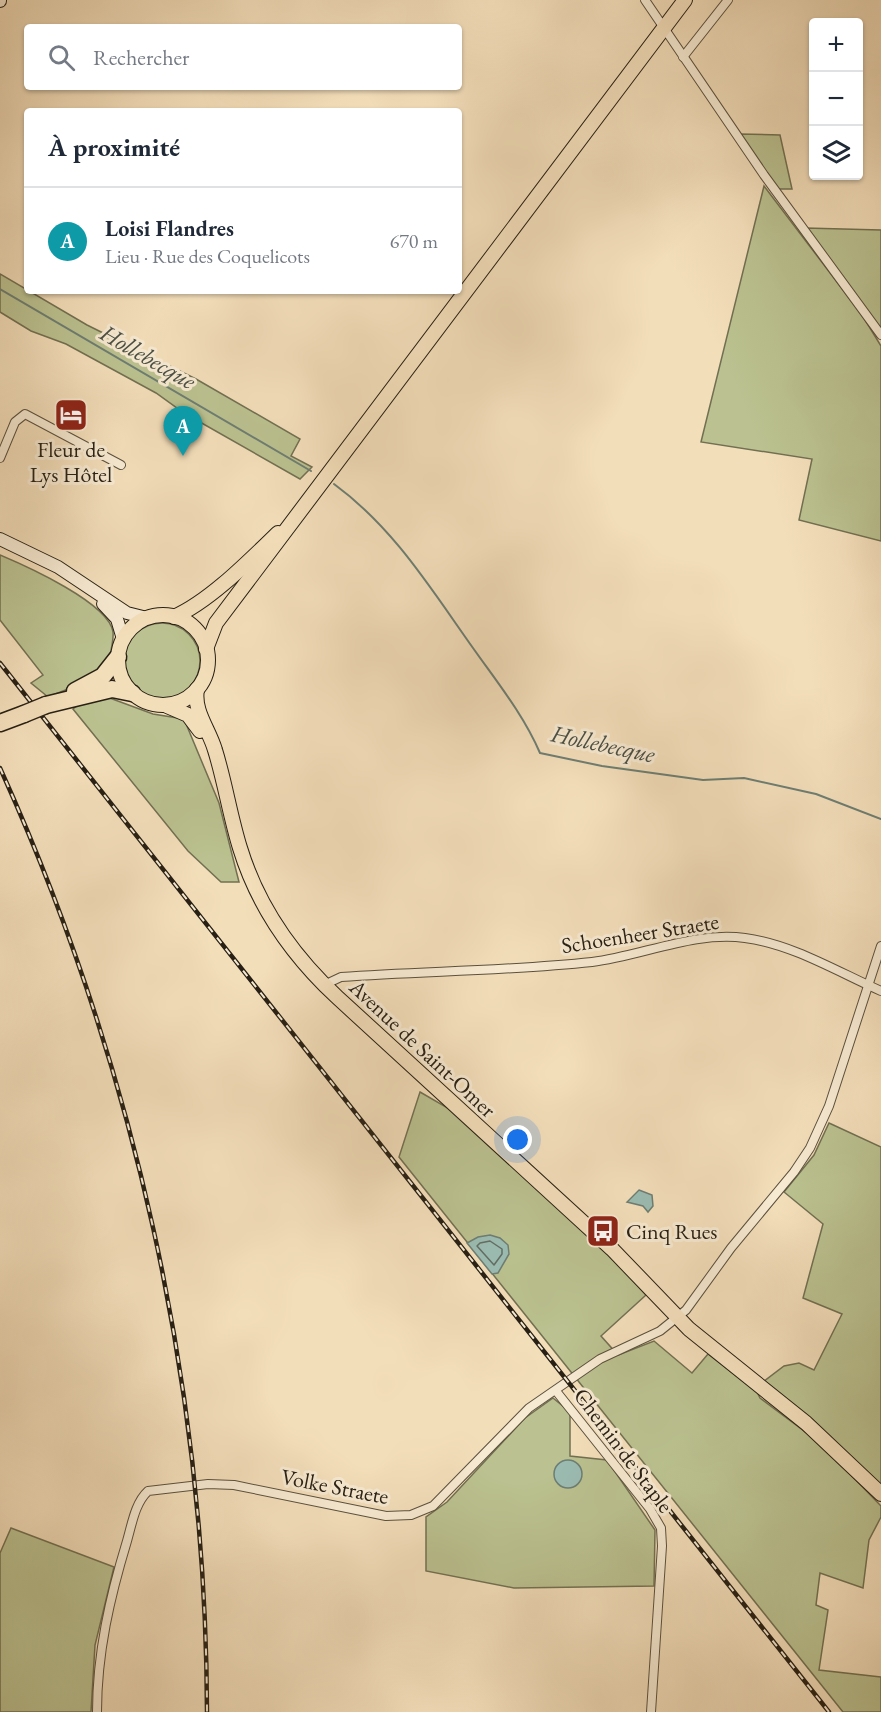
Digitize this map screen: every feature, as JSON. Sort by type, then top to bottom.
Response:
[{"type":"highway","points":[[0,723],[46,705],[103,676],[118,657]]},
{"type":"highway","points":[[46,705],[112,690],[132,693]]},
{"type":"main road","points":[[147,618],[133,627],[123,639],[118,657],[121,677],[132,693],[149,703],[165,705],[182,701],[197,689],[206,670],[206,649],[214,627],[686,0]]},
{"type":"main road","points":[[0,539],[58,567],[127,613],[147,618],[174,617],[194,605],[241,567],[310,499]]},
{"type":"main road","points":[[0,546],[52,571],[101,603],[117,619],[123,639]]},
{"type":"main road","points":[[174,617],[193,627],[206,649]]},
{"type":"main road","name":"Avenue de Saint-Omer","points":[[197,689],[197,704],[216,752],[240,849],[258,894],[286,941],[324,985],[605,1243],[678,1318],[719,1356],[806,1424],[881,1494]]},
{"type":"main road","name":"Avenue de Saint-Omer","points":[[165,705],[184,712],[194,721],[221,778]]},
{"type":"street","points":[[645,0],[764,175],[881,335]]},
{"type":"street","points":[[683,57],[728,0]]},
{"type":"street","points":[[0,458],[15,422],[25,414],[120,465]]},
{"type":"street","name":"Schoenheer Straete","points":[[324,985],[341,977],[591,962],[696,940],[732,937],[775,945],[881,991]]},
{"type":"street","name":"Volke Straete","points":[[97,1712],[98,1665],[109,1606],[137,1508],[148,1491],[163,1487],[220,1484],[380,1515],[411,1515],[438,1503],[521,1415],[600,1359],[649,1337],[678,1318],[810,1148],[826,1113],[881,946]]},
{"type":"street","name":"Chemin de Staple","points":[[556,1391],[637,1493],[661,1528],[662,1546],[651,1712]]},
{"type":"green space","points":[[740,134],[780,135],[792,189],[776,189]]},
{"type":"green space","points":[[764,186],[862,315],[881,346],[881,541],[799,520],[812,459],[701,442]]},
{"type":"green space","points":[[805,228],[881,230],[881,330]]},
{"type":"green space","points":[[0,274],[24,288],[24,294],[34,294],[87,325],[196,379],[300,439],[291,456],[312,467],[300,479],[184,413],[156,393],[66,344],[31,331],[0,312]]},
{"type":"green space","points":[[0,555],[65,587],[97,609],[108,621],[113,632],[108,664],[73,687],[48,697],[31,683],[43,675],[0,620]]},
{"type":"green space","points":[[155,623],[169,623],[183,629],[194,640],[200,654],[197,676],[189,688],[169,699],[155,699],[141,693],[130,682],[124,668],[124,654],[130,640],[141,629]]},
{"type":"green space","points":[[107,697],[153,714],[184,719],[219,803],[239,882],[221,882],[188,851],[73,709],[82,702]]},
{"type":"green space","points":[[420,1092],[453,1111],[615,1260],[646,1295],[601,1336],[618,1355],[654,1341],[692,1373],[708,1354],[757,1392],[760,1398],[820,1443],[881,1506],[881,1517],[869,1540],[863,1588],[820,1573],[816,1605],[828,1610],[819,1670],[881,1677],[881,1712],[843,1712],[399,1157]]},
{"type":"green space","points":[[829,1123],[881,1147],[881,1485],[808,1418],[763,1382],[784,1366],[799,1363],[814,1370],[842,1314],[803,1298],[823,1224],[784,1192],[814,1155]]},
{"type":"green space","points":[[553,1398],[570,1412],[570,1456],[607,1460],[655,1530],[654,1586],[514,1588],[426,1571],[426,1517],[447,1502],[525,1418]]},
{"type":"green space","points":[[11,1528],[114,1567],[95,1645],[91,1712],[0,1712],[0,1553]]},
{"type":"water","points":[[639,1190],[652,1195],[653,1206],[648,1212],[643,1206],[627,1202]]},
{"type":"water","points":[[490,1235],[500,1238],[508,1245],[509,1254],[498,1273],[492,1274],[467,1243],[478,1237]]},
{"type":"water","points":[[568,1460],[578,1464],[582,1474],[578,1484],[568,1488],[558,1484],[554,1474],[558,1464]]},
{"type":"waterway","name":"Hollebecque","points":[[0,289],[311,471]]},
{"type":"waterway","name":"Hollebecque","points":[[334,484],[375,520],[410,560],[509,699],[540,753],[602,766],[703,780],[744,778],[816,794],[881,819]]},
{"type":"railway","points":[[0,663],[829,1712]]},
{"type":"railway","points":[[0,768],[47,880],[89,995],[124,1111],[153,1229],[176,1349],[193,1469],[203,1590],[207,1712]]},
{"type":"place","name":"Fleur de Lys Hôtel","points":[[71,415]]},
{"type":"place","name":"Loisi Flandres","points":[[183,456]]},
{"type":"place","name":"Cinq Rues","points":[[603,1231]]}]
